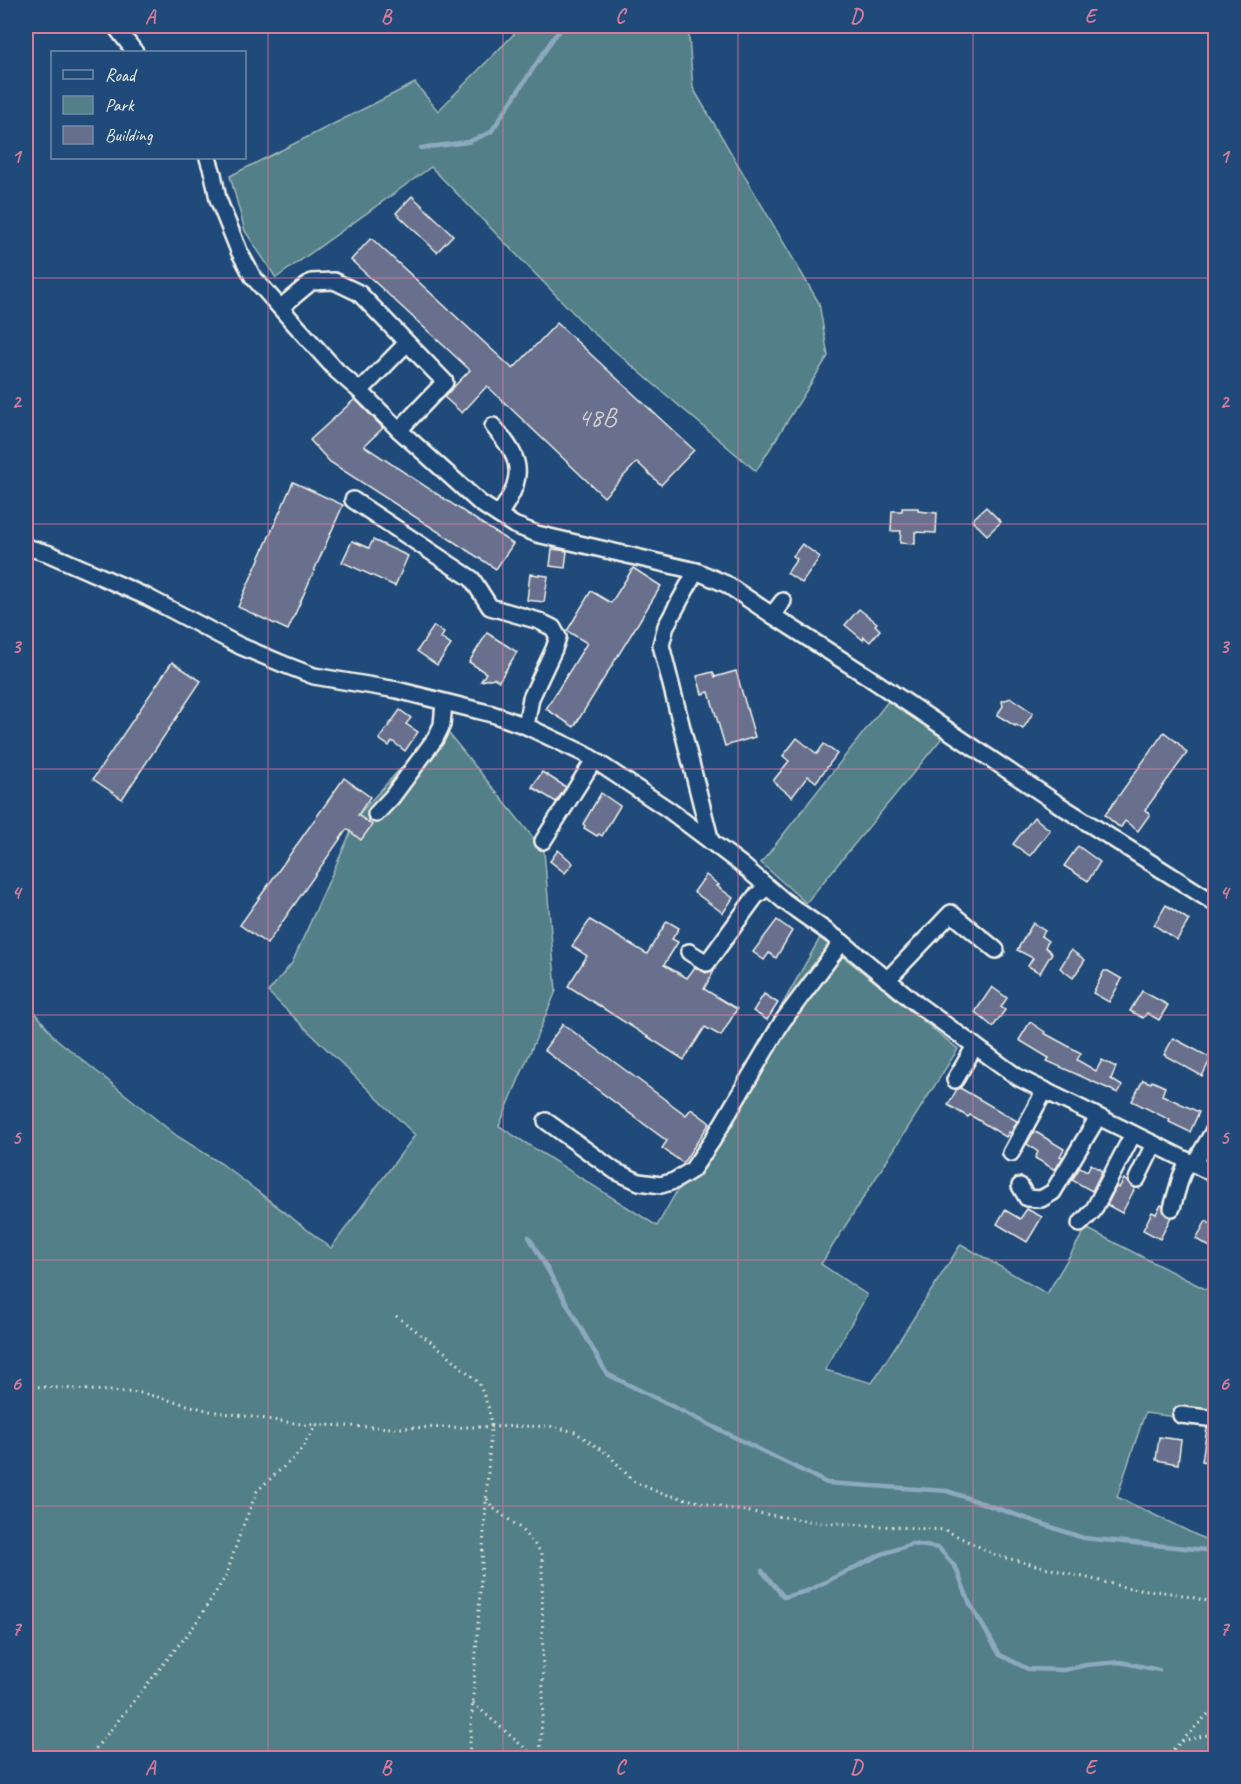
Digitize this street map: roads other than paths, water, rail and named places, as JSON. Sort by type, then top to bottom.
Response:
[{"type":"street","points":[[115,26],[134,51]]},
{"type":"street","points":[[208,159],[218,199],[239,251],[253,277],[337,371],[480,503],[514,525],[537,534],[696,571],[726,584],[1085,822],[1215,904]]},
{"type":"street","points":[[281,308],[311,282],[334,281],[359,293],[445,382],[399,430]]},
{"type":"street","points":[[360,390],[407,343]]},
{"type":"street","points":[[493,426],[510,446],[517,465],[516,481],[499,515]]},
{"type":"street","points":[[353,500],[472,579],[490,607],[539,621],[553,628],[558,637],[531,698],[526,726]]},
{"type":"street","points":[[26,547],[47,553],[147,597],[240,646],[314,676],[397,690],[492,714],[526,726],[585,754],[669,810],[842,942],[887,980],[1019,1078],[1215,1175]]},
{"type":"street","points":[[696,571],[666,626],[661,645],[711,842]]},
{"type":"street","points":[[772,615],[783,601]]},
{"type":"street","points":[[376,814],[435,739],[442,725],[444,703]]},
{"type":"street","points":[[543,841],[594,760]]},
{"type":"street","points":[[689,952],[707,963],[755,897],[767,887]]},
{"type":"street","points":[[887,980],[951,914],[996,950]]},
{"type":"street","points":[[546,1121],[615,1171],[639,1182],[661,1185],[683,1176],[692,1170],[712,1141],[782,1022],[842,942]]},
{"type":"street","points":[[955,1080],[975,1046]]},
{"type":"street","points":[[1011,1153],[1045,1090]]},
{"type":"street","points":[[1020,1186],[1027,1198],[1041,1199],[1053,1192],[1098,1117]]},
{"type":"street","points":[[1172,1208],[1181,1177],[1215,1127]]},
{"type":"street","points":[[1080,1224],[1093,1211],[1133,1134]]},
{"type":"street","points":[[1137,1179],[1155,1144]]},
{"type":"street","points":[[1181,1415],[1215,1419]]},
{"type":"waterway","points":[[421,148],[468,142],[491,132],[554,37],[564,26]]},
{"type":"waterway","points":[[529,1237],[607,1374],[827,1483],[947,1491],[1083,1538],[1216,1551]]},
{"type":"waterway","points":[[762,1571],[784,1597],[807,1591],[882,1554],[912,1544],[939,1548],[956,1568],[970,1604],[1000,1655],[1028,1669],[1064,1670],[1086,1665],[1120,1662],[1159,1670]]}]
